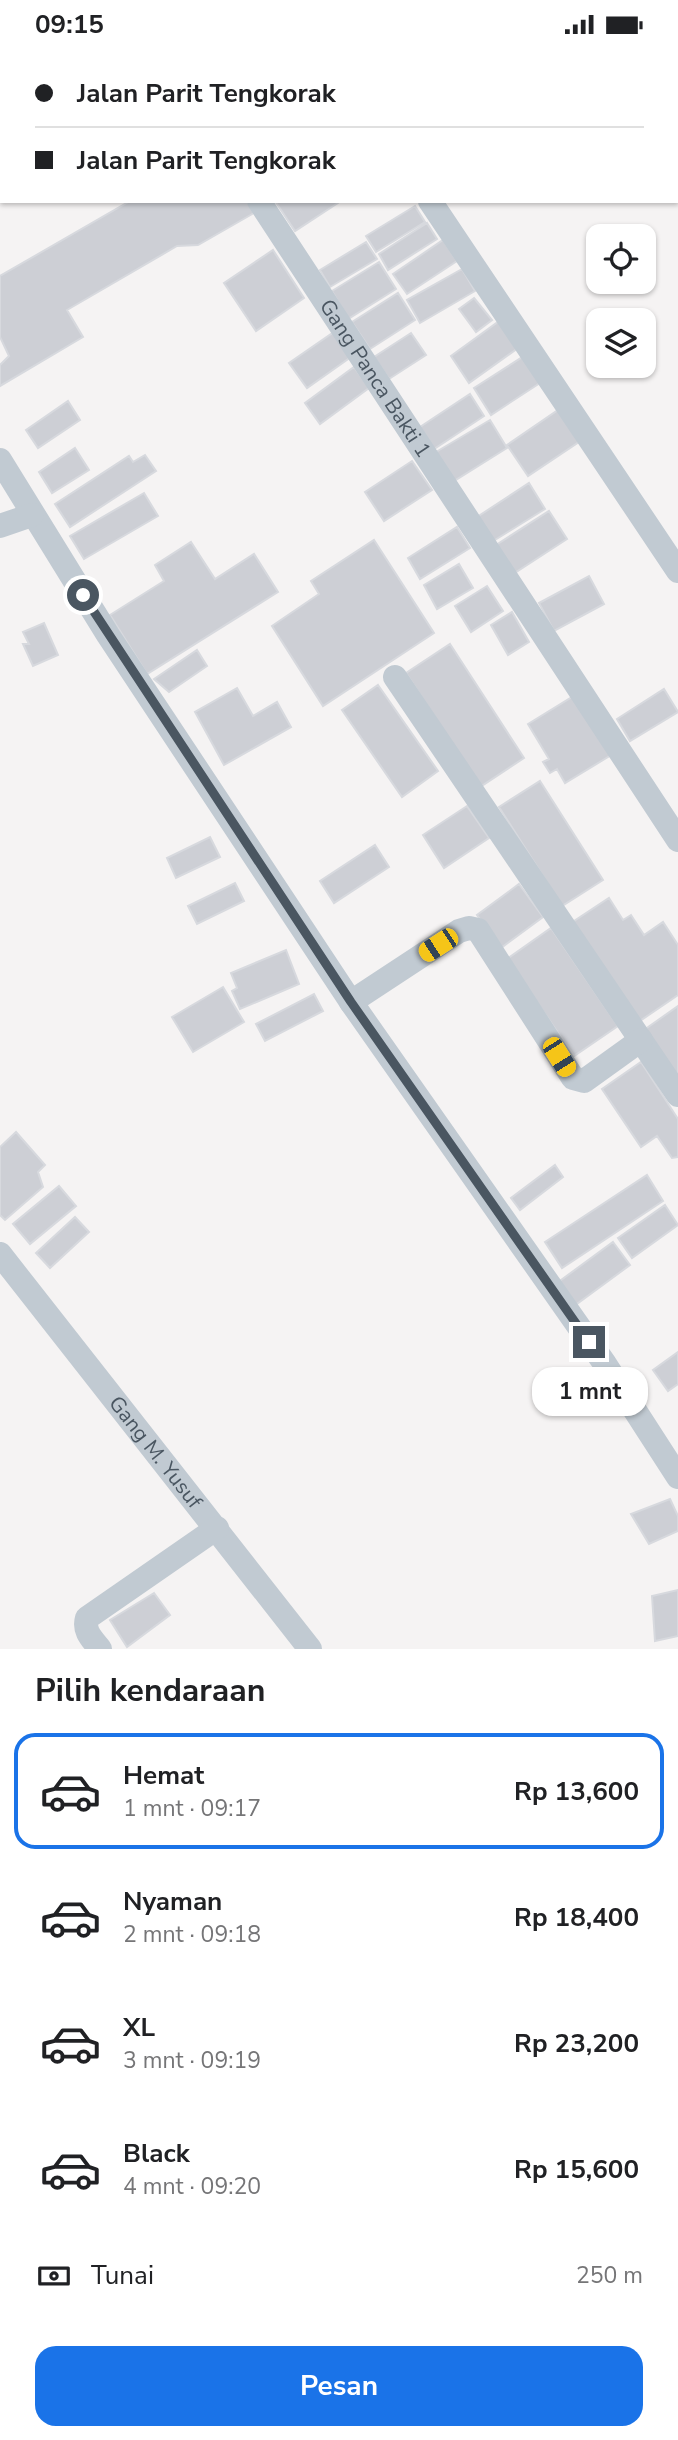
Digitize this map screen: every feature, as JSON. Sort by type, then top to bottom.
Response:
[{"type":"street","name":"Gang Panca Bakti 1","points":[[260,203],[678,841]]},
{"type":"street","points":[[431,203],[678,572]]},
{"type":"street","points":[[0,460],[32,515],[169,729],[351,1002],[605,1364],[678,1477]]},
{"type":"street","points":[[0,526],[32,515]]},
{"type":"street","points":[[395,677],[678,1095]]},
{"type":"street","points":[[351,1002],[459,931],[469,928],[478,930],[573,1078],[584,1081],[641,1040]]},
{"type":"street","name":"Gang M. Yusuf","points":[[0,1254],[310,1649]]},
{"type":"street","points":[[100,1649],[87,1632],[87,1618],[216,1528]]},
{"type":"building","points":[[127,203],[248,203],[254,213],[198,245],[177,246],[67,310],[83,337],[0,386],[0,365],[9,356],[0,337],[0,276]]},
{"type":"building","points":[[276,203],[338,203],[295,231]]},
{"type":"building","points":[[415,206],[425,222],[376,252],[366,236]]},
{"type":"building","points":[[427,223],[437,239],[388,270],[379,254]]},
{"type":"building","points":[[443,240],[457,261],[407,294],[393,274]]},
{"type":"building","points":[[366,242],[377,259],[330,287],[320,270]]},
{"type":"building","points":[[273,250],[304,298],[256,331],[224,283]]},
{"type":"building","points":[[379,262],[396,289],[348,319],[332,291]]},
{"type":"building","points":[[462,269],[475,291],[420,323],[407,300]]},
{"type":"building","points":[[398,293],[415,320],[370,349],[352,322]]},
{"type":"building","points":[[474,298],[492,320],[476,332],[459,309]]},
{"type":"building","points":[[502,319],[521,346],[469,383],[451,356]]},
{"type":"building","points":[[334,332],[351,357],[307,388],[289,363]]},
{"type":"building","points":[[411,333],[426,355],[389,379],[374,357]]},
{"type":"building","points":[[524,356],[540,383],[491,415],[474,388]]},
{"type":"building","points":[[354,367],[369,388],[320,424],[305,403]]},
{"type":"building","points":[[470,394],[484,416],[434,449],[420,427]]},
{"type":"building","points":[[68,401],[80,420],[38,448],[26,430]]},
{"type":"building","points":[[561,408],[582,440],[528,476],[507,445]]},
{"type":"building","points":[[490,420],[507,448],[454,481],[436,452]]},
{"type":"building","points":[[75,448],[89,470],[52,493],[39,472]]},
{"type":"building","points":[[145,455],[156,471],[70,527],[55,504],[129,456],[133,462]]},
{"type":"building","points":[[412,461],[432,490],[384,521],[365,492]]},
{"type":"building","points":[[529,483],[545,509],[490,543],[474,519]]},
{"type":"building","points":[[144,493],[158,516],[84,559],[70,536]]},
{"type":"building","points":[[549,511],[567,539],[513,574],[496,545]]},
{"type":"building","points":[[457,527],[470,548],[420,579],[408,558]]},
{"type":"building","points":[[374,540],[434,633],[323,706],[272,626],[319,594],[311,581]]},
{"type":"building","points":[[191,542],[215,579],[254,554],[278,592],[147,674],[110,615],[164,581],[155,565]]},
{"type":"building","points":[[459,564],[473,588],[437,609],[424,585]]},
{"type":"building","points":[[589,576],[604,604],[554,631],[539,603]]},
{"type":"building","points":[[487,586],[503,611],[471,632],[455,606]]},
{"type":"building","points":[[512,612],[529,642],[508,655],[491,625]]},
{"type":"building","points":[[44,623],[58,655],[33,666],[23,644],[29,644],[23,632]]},
{"type":"building","points":[[450,644],[524,758],[480,787],[406,673]]},
{"type":"building","points":[[197,650],[207,666],[169,692],[154,679]]},
{"type":"building","points":[[378,685],[438,771],[402,797],[342,710]]},
{"type":"building","points":[[237,688],[253,716],[277,702],[291,727],[224,765],[195,712]]},
{"type":"building","points":[[664,689],[678,712],[630,741],[617,719]]},
{"type":"building","points":[[577,694],[613,754],[565,783],[557,769],[550,773],[543,762],[549,759],[528,724]]},
{"type":"building","points":[[540,781],[603,880],[562,906],[499,807]]},
{"type":"building","points":[[467,806],[489,838],[444,868],[423,835]]},
{"type":"building","points":[[210,837],[220,857],[176,878],[167,858]]},
{"type":"building","points":[[375,845],[389,867],[334,903],[320,881]]},
{"type":"building","points":[[235,883],[244,901],[197,924],[188,906]]},
{"type":"building","points":[[519,884],[543,917],[501,948],[477,915]]},
{"type":"building","points":[[609,898],[623,920],[631,915],[644,935],[663,922],[678,945],[678,995],[634,1025],[568,925]]},
{"type":"building","points":[[551,928],[618,1026],[574,1056],[507,959]]},
{"type":"building","points":[[286,950],[299,984],[240,1009],[232,991],[237,988],[231,973]]},
{"type":"building","points":[[223,987],[244,1022],[193,1052],[172,1017]]},
{"type":"building","points":[[314,994],[323,1011],[265,1041],[256,1024]]},
{"type":"building","points":[[678,1006],[678,1078],[644,1030]]},
{"type":"building","points":[[641,1062],[678,1119],[678,1157],[672,1158],[657,1136],[641,1147],[602,1089]]},
{"type":"building","points":[[16,1132],[45,1165],[38,1172],[43,1187],[5,1220],[0,1215],[0,1147]]},
{"type":"building","points":[[555,1165],[563,1177],[520,1210],[511,1198]]},
{"type":"building","points":[[647,1175],[663,1201],[562,1268],[545,1242]]},
{"type":"building","points":[[59,1186],[76,1206],[30,1244],[13,1224]]},
{"type":"building","points":[[665,1205],[678,1225],[632,1258],[618,1238]]},
{"type":"building","points":[[75,1217],[89,1232],[50,1268],[36,1253]]},
{"type":"building","points":[[613,1242],[630,1265],[574,1306],[557,1283]]},
{"type":"building","points":[[678,1352],[678,1384],[668,1391],[653,1370]]},
{"type":"building","points":[[670,1499],[678,1516],[678,1531],[649,1544],[631,1514]]},
{"type":"building","points":[[678,1590],[678,1636],[655,1641],[652,1596]]},
{"type":"building","points":[[154,1593],[170,1615],[127,1647],[110,1620]]},
{"type":"route","points":[[83,595],[351,1002],[589,1342]]}]
